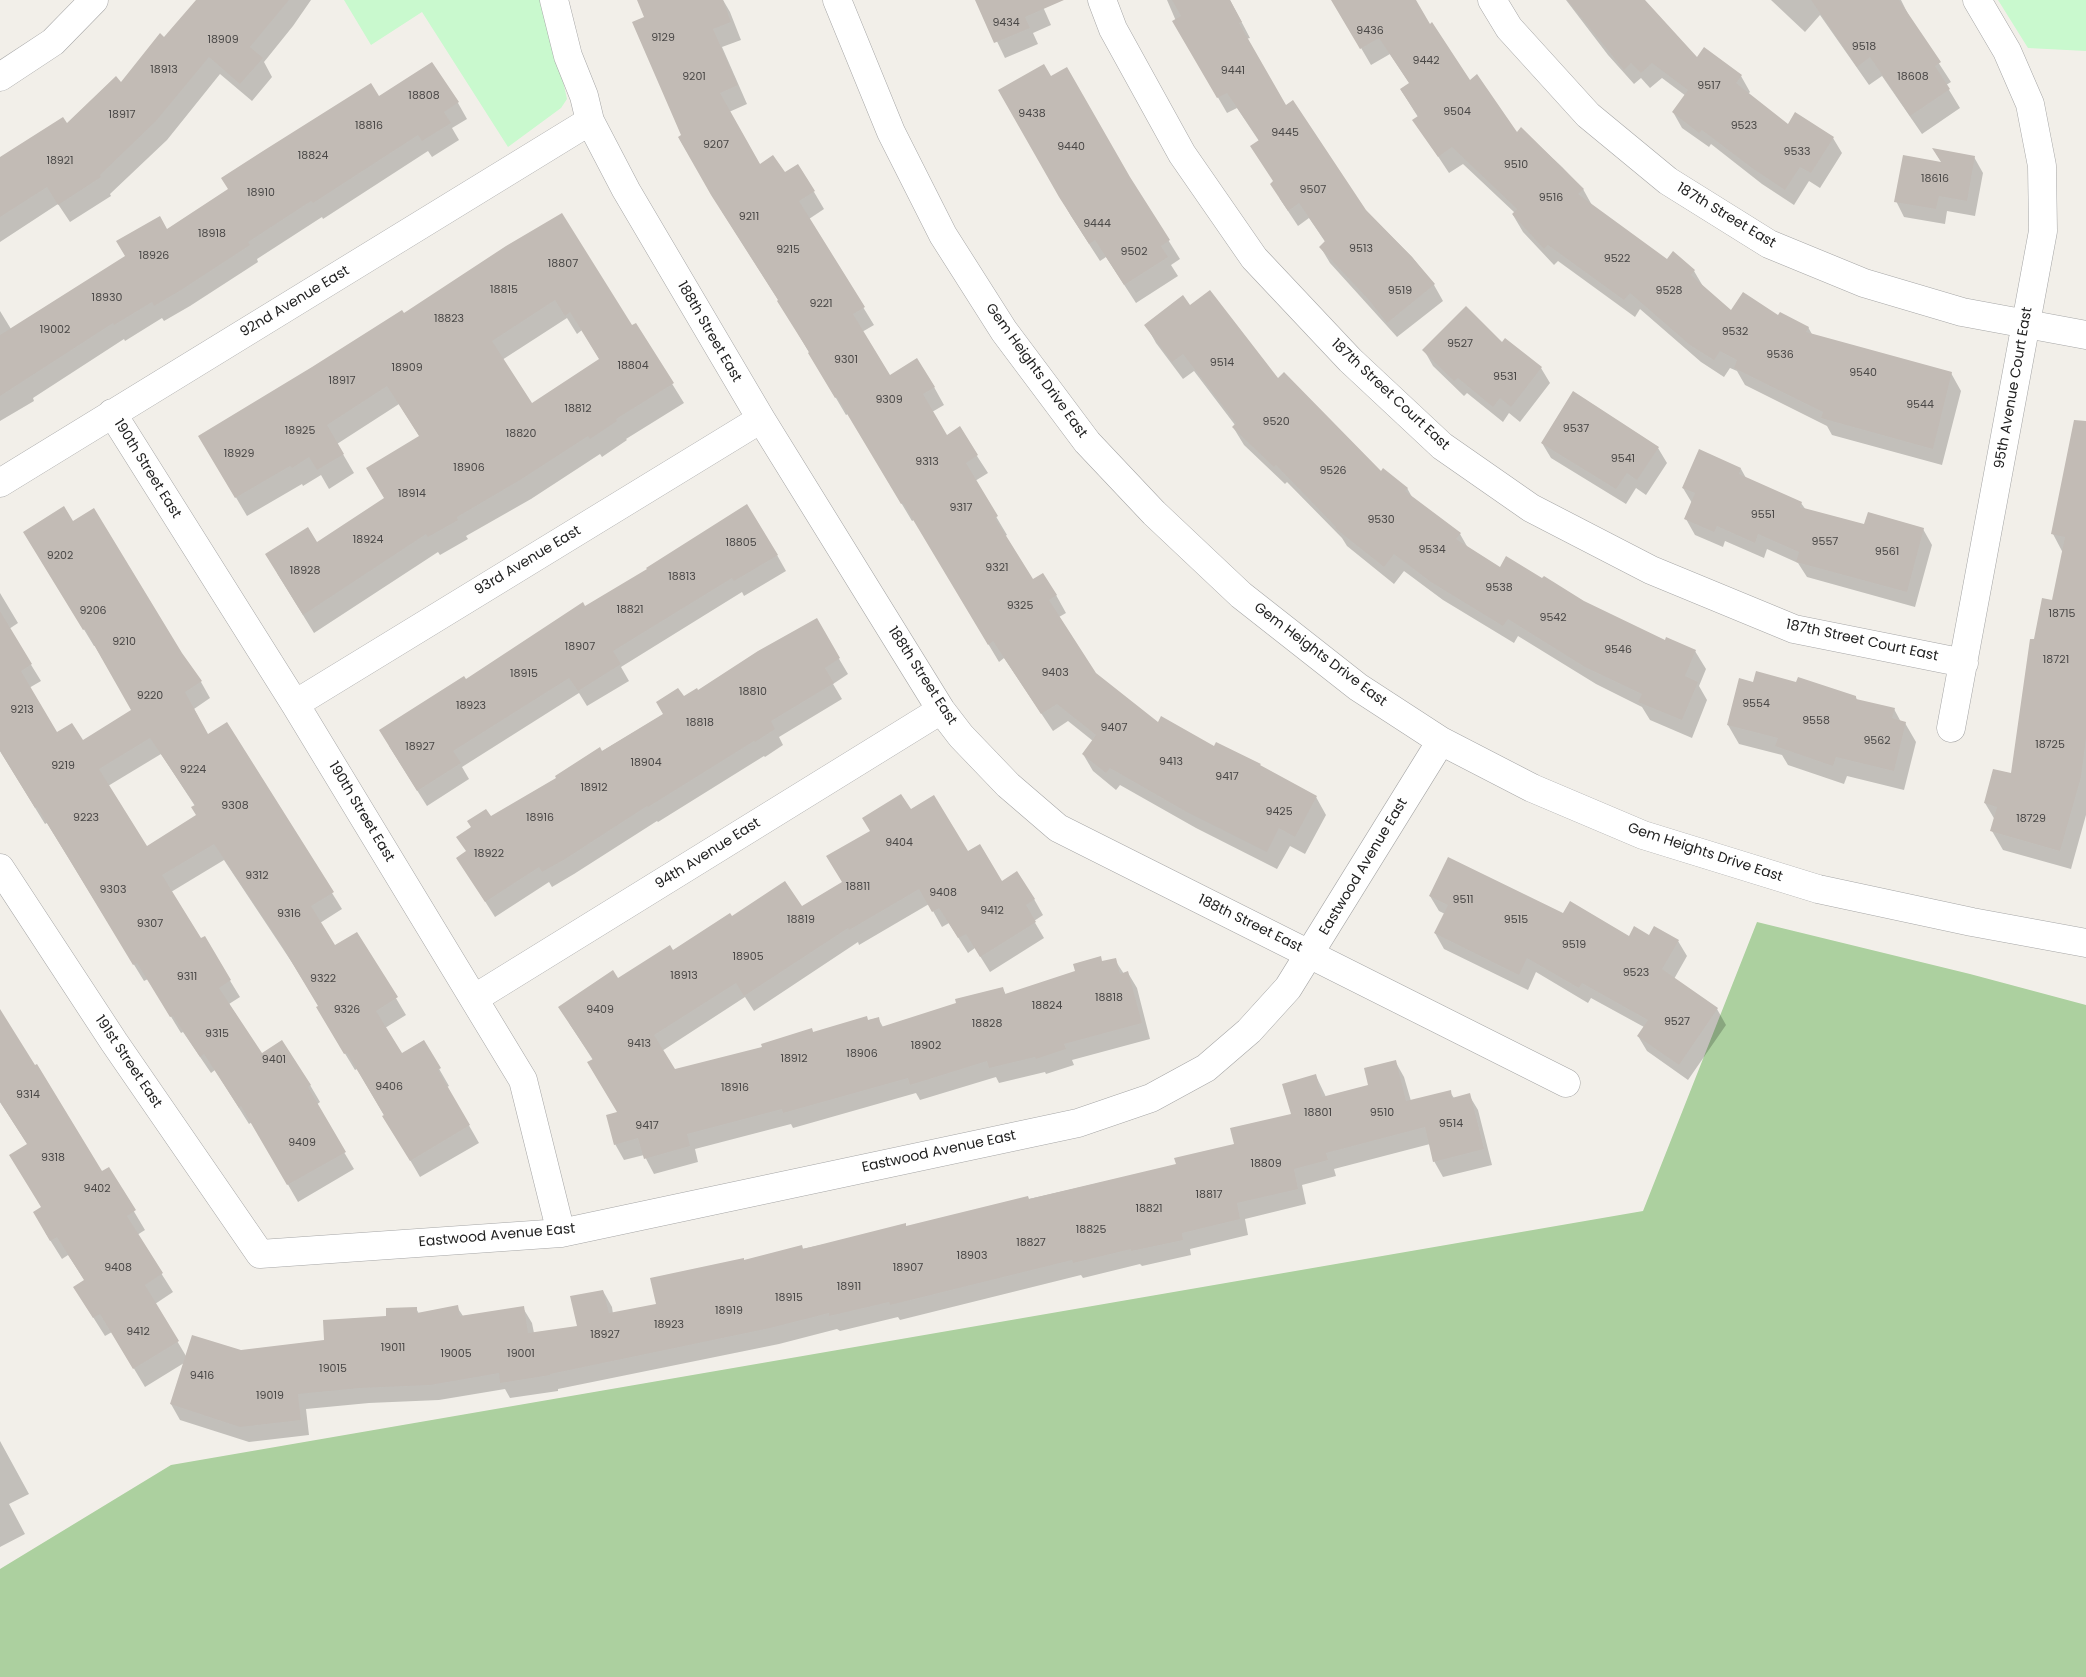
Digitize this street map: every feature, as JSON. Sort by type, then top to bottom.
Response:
[{"type":"street","points":[[0,77],[52,42],[94,0]]},
{"type":"street","name":"188th Street East","points":[[554,0],[568,56],[584,96],[590,121],[626,190],[761,419],[941,710],[961,736],[1008,785],[1058,828],[1566,1083]]},
{"type":"street","name":"Gem Heights Drive East","points":[[837,0],[891,132],[943,235],[1004,330],[1087,442],[1154,513],[1241,595],[1358,687],[1441,741],[1532,788],[1652,838],[1818,889],[1972,922],[2086,942]]},
{"type":"street","name":"187th Street Court East","points":[[1102,0],[1113,29],[1182,154],[1254,258],[1350,360],[1442,446],[1531,508],[1660,573],[1794,629],[1964,663]]},
{"type":"street","name":"187th Street East","points":[[1492,0],[1509,28],[1588,115],[1668,180],[1769,244],[1864,283],[1962,312],[2086,335]]},
{"type":"street","name":"95th Avenue Court East","points":[[1951,728],[2043,231],[2042,166],[2030,104],[2007,51],[1977,0]]},
{"type":"street","name":"92nd Avenue East","points":[[0,483],[590,121]]},
{"type":"street","name":"190th Street East","points":[[112,413],[295,704],[522,1080],[562,1233]]},
{"type":"street","name":"93rd Avenue East","points":[[295,704],[761,419]]},
{"type":"street","name":"94th Avenue East","points":[[474,998],[941,710]]},
{"type":"street","name":"Eastwood Avenue East","points":[[260,1254],[562,1233],[1078,1122],[1151,1098],[1206,1068],[1249,1032],[1288,988],[1441,741]]},
{"type":"street","name":"191st Street East","points":[[0,868],[114,1042],[260,1254]]},
{"type":"green space","points":[[344,0],[545,0],[567,99],[561,108],[508,147],[422,12],[371,45]]},
{"type":"green space","points":[[1998,0],[2086,0],[2086,51],[2028,48]]},
{"type":"green space","points":[[1757,922],[1970,974],[2086,1005],[2086,1677],[0,1677],[0,1569],[171,1465],[1643,1211]]},
{"type":"building","points":[[196,0],[289,0],[250,47],[263,58],[240,84],[209,57],[156,121],[100,175],[101,177],[58,205],[47,187],[0,217],[0,157],[63,117],[67,123],[116,76],[121,82],[160,33],[164,37]]},
{"type":"building","points":[[637,0],[723,0],[731,22],[713,29],[738,85],[720,93],[760,164],[773,155],[785,172],[798,164],[815,191],[799,201],[865,307],[853,314],[890,375],[917,358],[935,387],[923,394],[947,435],[960,426],[978,455],[966,463],[998,516],[995,518],[1033,579],[1043,573],[1057,595],[1049,600],[1096,673],[1158,722],[1161,716],[1214,746],[1216,742],[1261,764],[1317,796],[1295,837],[1279,828],[1267,852],[1185,811],[1110,768],[1106,773],[1082,754],[1096,735],[1057,704],[1041,714],[993,641],[988,645],[903,503],[901,504],[837,397],[835,398],[778,300],[711,195],[678,137],[681,135],[632,22],[644,17]]},
{"type":"building","points":[[975,0],[1064,0],[1025,17],[1030,28],[994,43]]},
{"type":"building","points":[[1172,0],[1230,0],[1242,22],[1239,23],[1286,105],[1293,100],[1366,210],[1412,257],[1435,284],[1387,323],[1369,300],[1319,247],[1325,241],[1299,203],[1288,211],[1270,184],[1273,181],[1250,146],[1259,140],[1227,93],[1217,98],[1172,21],[1181,16]]},
{"type":"building","points":[[1331,0],[1416,0],[1430,24],[1432,22],[1470,80],[1477,74],[1517,132],[1521,127],[1584,189],[1578,194],[1667,259],[1673,251],[1695,270],[1691,275],[1731,310],[1743,292],[1778,315],[1780,312],[1809,327],[1806,332],[1952,372],[1933,449],[1821,418],[1823,412],[1734,368],[1737,360],[1720,351],[1714,360],[1690,345],[1630,293],[1624,300],[1548,245],[1544,249],[1512,214],[1517,209],[1452,147],[1438,157],[1412,120],[1418,116],[1400,89],[1409,83],[1379,38],[1360,49]]},
{"type":"building","points":[[1567,0],[1645,0],[1697,57],[1704,47],[1742,75],[1736,83],[1788,124],[1795,112],[1834,137],[1811,173],[1800,167],[1785,190],[1752,168],[1702,130],[1699,133],[1672,112],[1688,90],[1652,63],[1641,73],[1631,63],[1624,70]]},
{"type":"building","points":[[1811,0],[1899,0],[1941,62],[1935,66],[1950,89],[1910,116],[1870,57],[1857,67]]},
{"type":"building","points":[[432,62],[459,102],[444,112],[451,123],[422,141],[418,135],[313,203],[311,201],[248,242],[250,245],[181,290],[154,306],[152,302],[114,325],[113,323],[0,396],[0,335],[125,256],[116,241],[160,216],[167,229],[228,189],[221,178],[263,151],[371,83],[379,96]]},
{"type":"building","points":[[1044,64],[1051,76],[1067,67],[1130,177],[1170,240],[1161,246],[1168,257],[1124,285],[1095,240],[1089,244],[1059,197],[998,90]]},
{"type":"building","points":[[1932,148],[1975,156],[1967,201],[1939,196],[1936,209],[1894,202],[1903,155],[1941,162]]},
{"type":"building","points":[[562,213],[632,325],[636,323],[674,383],[616,419],[617,421],[590,439],[588,436],[520,480],[457,517],[458,520],[428,537],[426,534],[303,615],[265,554],[308,527],[317,542],[384,498],[366,468],[419,436],[387,386],[327,425],[344,454],[317,470],[309,457],[235,498],[198,436],[402,310],[404,313],[506,246]],"holes":[[[555,300],[565,316],[570,312],[599,359],[532,403],[492,341]]]},
{"type":"building","points":[[1210,290],[1278,378],[1284,372],[1381,471],[1383,468],[1408,488],[1405,491],[1461,533],[1456,539],[1500,567],[1506,556],[1542,578],[1544,576],[1584,601],[1665,640],[1666,637],[1696,650],[1685,676],[1698,682],[1682,720],[1638,702],[1642,694],[1585,667],[1508,619],[1503,626],[1431,582],[1394,554],[1384,567],[1335,528],[1276,465],[1274,467],[1232,427],[1236,423],[1183,354],[1172,362],[1144,325],[1183,295],[1190,305]]},
{"type":"building","points":[[1466,306],[1502,342],[1505,338],[1542,367],[1511,407],[1500,398],[1493,407],[1458,378],[1454,381],[1422,350]]},
{"type":"building","points":[[1573,391],[1659,447],[1637,480],[1627,473],[1616,489],[1541,443]]},
{"type":"building","points":[[2074,420],[2086,421],[2086,738],[2081,777],[2060,851],[1990,831],[1997,807],[1984,803],[1993,769],[2011,773],[2030,639],[2034,639],[2042,598],[2052,600],[2065,537],[2051,534]]},
{"type":"building","points":[[1699,449],[1741,468],[1739,474],[1802,502],[1800,507],[1864,524],[1868,512],[1924,528],[1907,592],[1796,562],[1799,552],[1758,534],[1755,543],[1717,526],[1714,532],[1684,519],[1695,493],[1682,488]]},
{"type":"building","points":[[747,504],[778,555],[734,581],[732,578],[613,651],[621,664],[578,691],[569,678],[453,751],[461,763],[417,791],[379,730],[464,676],[466,679],[583,602],[585,606],[647,569]]},
{"type":"building","points":[[64,506],[73,521],[94,508],[182,653],[202,681],[185,692],[208,734],[227,722],[334,892],[311,906],[335,945],[357,932],[398,997],[376,1011],[402,1053],[424,1040],[441,1068],[438,1070],[470,1125],[410,1161],[382,1116],[384,1115],[347,1053],[344,1054],[316,1007],[318,1006],[282,946],[214,844],[162,875],[201,938],[205,936],[231,980],[219,988],[262,1053],[282,1040],[311,1085],[308,1087],[346,1152],[287,1185],[241,1106],[239,1108],[204,1054],[200,1057],[173,1016],[170,1017],[137,963],[133,965],[37,807],[35,808],[0,751],[0,611],[32,664],[21,671],[57,732],[72,723],[83,740],[131,710],[85,629],[83,630],[23,532]],"holes":[[[150,738],[195,805],[191,807],[196,815],[147,846],[99,769]]]},
{"type":"building","points":[[817,618],[840,658],[825,668],[834,683],[771,721],[775,729],[755,742],[647,806],[565,859],[542,872],[539,867],[485,902],[456,858],[466,851],[456,837],[471,827],[467,821],[486,809],[491,816],[556,778],[555,776],[600,747],[602,751],[663,714],[656,702],[678,688],[684,696],[697,688],[698,690],[758,651]]},
{"type":"building","points":[[1756,671],[1796,682],[1798,677],[1856,696],[1856,699],[1895,708],[1892,718],[1906,722],[1894,771],[1836,757],[1833,766],[1775,746],[1778,738],[1727,725],[1739,678],[1753,682]]},
{"type":"building","points":[[901,794],[911,809],[934,795],[968,851],[980,844],[1002,881],[1017,871],[1035,899],[1026,905],[1036,922],[980,957],[966,934],[958,938],[939,908],[932,912],[919,889],[849,930],[848,928],[744,996],[736,983],[654,1035],[675,1069],[762,1047],[761,1044],[812,1028],[813,1032],[867,1016],[868,1020],[879,1017],[881,1027],[956,1003],[955,999],[1003,987],[1005,994],[1075,971],[1073,964],[1101,956],[1102,961],[1116,958],[1120,974],[1128,971],[1142,1023],[1064,1044],[1066,1049],[1036,1059],[1035,1057],[989,1068],[987,1061],[910,1085],[908,1078],[783,1113],[782,1109],[687,1134],[690,1146],[644,1159],[638,1138],[614,1145],[606,1115],[617,1112],[587,1062],[593,1059],[558,1007],[613,970],[618,978],[670,945],[673,950],[730,913],[732,916],[785,881],[802,906],[842,882],[826,856],[870,831],[862,818]]},
{"type":"building","points":[[1448,857],[1563,913],[1570,901],[1629,936],[1634,926],[1649,935],[1654,926],[1679,940],[1662,969],[1718,1008],[1679,1065],[1637,1036],[1648,1020],[1582,983],[1579,988],[1527,958],[1519,975],[1434,933],[1448,905],[1429,896]]},
{"type":"building","points":[[0,1009],[35,1065],[37,1064],[102,1171],[109,1167],[136,1210],[127,1216],[163,1273],[145,1285],[179,1341],[133,1369],[100,1314],[93,1318],[73,1287],[84,1280],[57,1237],[50,1241],[33,1212],[41,1207],[9,1155],[27,1144],[0,1102]]},
{"type":"building","points":[[1396,1060],[1406,1101],[1451,1090],[1452,1098],[1470,1093],[1484,1149],[1433,1162],[1425,1127],[1326,1153],[1328,1160],[1294,1169],[1298,1189],[1237,1203],[1240,1219],[1182,1233],[1183,1240],[1131,1251],[1131,1249],[1073,1263],[1072,1260],[890,1305],[889,1302],[829,1316],[829,1313],[770,1328],[550,1375],[500,1383],[499,1373],[430,1385],[360,1388],[298,1394],[301,1420],[240,1427],[170,1404],[192,1335],[241,1350],[324,1340],[323,1320],[386,1316],[386,1308],[417,1307],[417,1313],[458,1305],[460,1316],[524,1306],[528,1333],[577,1326],[570,1296],[603,1290],[609,1313],[656,1304],[650,1278],[744,1258],[744,1260],[802,1245],[803,1249],[906,1223],[906,1226],[1028,1196],[1029,1199],[1176,1164],[1174,1158],[1234,1144],[1230,1128],[1291,1114],[1282,1084],[1316,1074],[1322,1097],[1368,1085],[1364,1068]]}]
